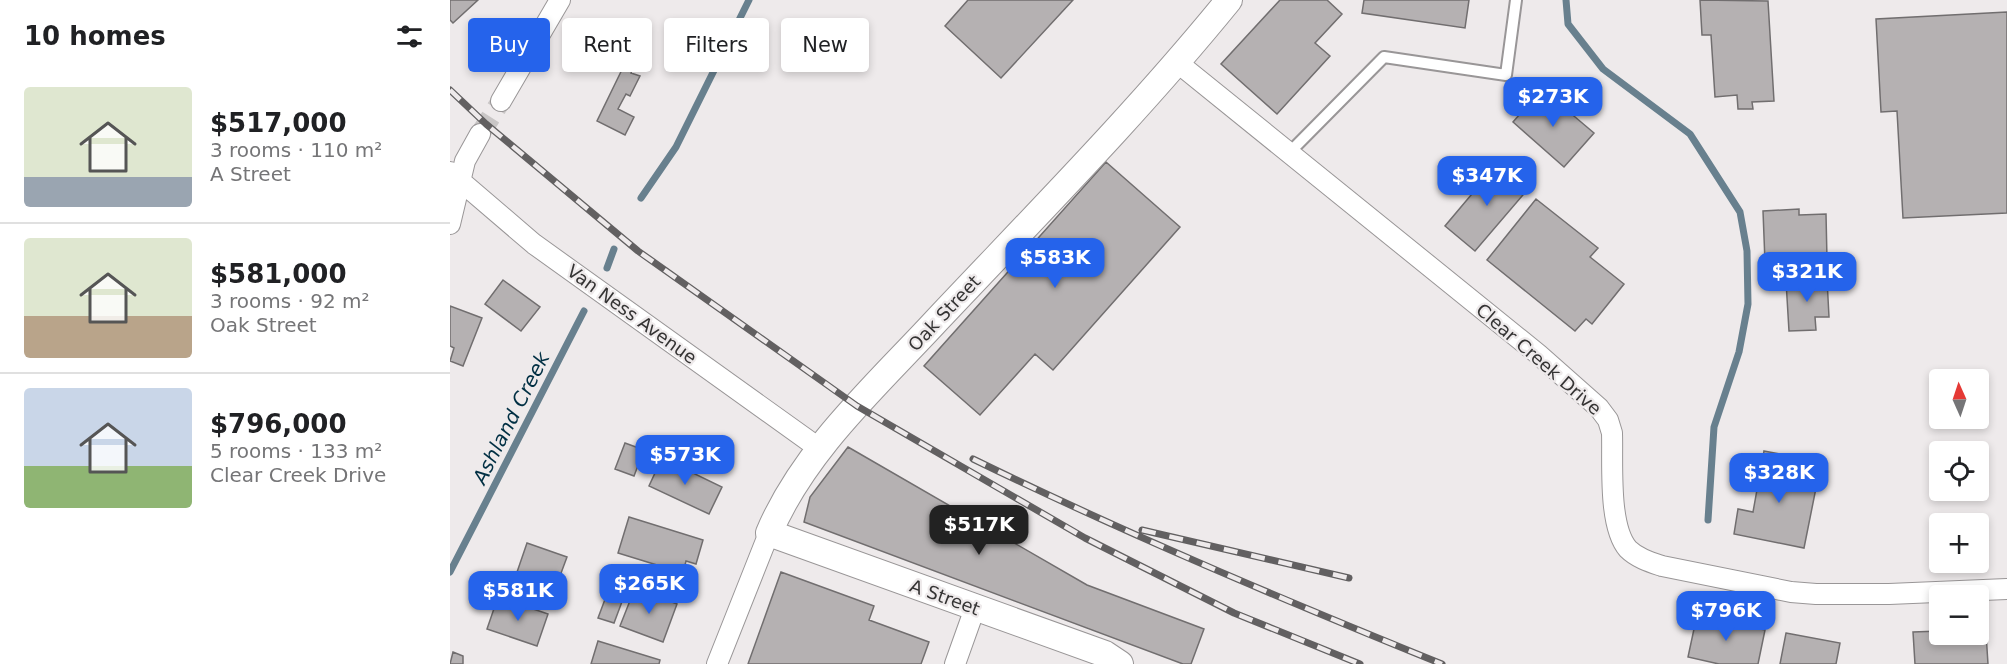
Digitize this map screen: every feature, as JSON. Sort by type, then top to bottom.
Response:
[{"type":"street","points":[[501,101],[560,0]]},
{"type":"street","name":"Oak Street","points":[[717,664],[769,533],[792,486],[820,449],[887,373],[1178,63],[1229,0]]},
{"type":"street","name":"Clear Creek Drive","points":[[1178,63],[1599,408],[1608,420],[1612,433],[1617,524],[1626,546],[1642,559],[1662,566],[1791,592],[1888,594],[2007,589]]},
{"type":"street","points":[[450,224],[456,177],[480,134]]},
{"type":"street","name":"Van Ness Avenue","points":[[456,177],[534,244],[820,449]]},
{"type":"street","name":"A Street","points":[[769,533],[1105,654],[1120,664]]},
{"type":"street","points":[[955,664],[975,608]]},
{"type":"lane","points":[[1289,153],[1384,57],[1506,75],[1516,0]]},
{"type":"building","points":[[450,0],[478,0],[453,23],[450,20]]},
{"type":"building","points":[[968,0],[1073,0],[1001,78],[945,26]]},
{"type":"building","points":[[1280,0],[1327,0],[1342,14],[1315,43],[1330,56],[1277,114],[1221,64]]},
{"type":"building","points":[[1364,0],[1469,0],[1465,28],[1362,13]]},
{"type":"building","points":[[1700,0],[1768,1],[1774,101],[1752,102],[1753,109],[1738,109],[1737,95],[1715,97],[1711,35],[1702,35]]},
{"type":"building","points":[[2007,12],[2007,213],[1903,218],[1897,111],[1881,112],[1876,19]]},
{"type":"building","points":[[621,72],[632,72],[640,76],[630,96],[626,94],[618,109],[634,117],[625,135],[597,121]]},
{"type":"building","points":[[1542,89],[1594,133],[1564,167],[1513,122]]},
{"type":"building","points":[[1106,162],[1180,227],[1053,370],[1035,354],[980,415],[924,366]]},
{"type":"building","points":[[1498,163],[1528,189],[1475,251],[1445,226]]},
{"type":"building","points":[[1536,199],[1598,248],[1590,257],[1624,284],[1592,324],[1586,319],[1575,331],[1487,260]]},
{"type":"building","points":[[1799,209],[1799,215],[1826,214],[1827,259],[1765,262],[1763,211]]},
{"type":"building","points":[[1827,279],[1829,317],[1815,317],[1816,330],[1789,331],[1786,281]]},
{"type":"building","points":[[503,280],[540,307],[521,331],[485,304]]},
{"type":"building","points":[[450,306],[482,318],[463,366],[450,361],[454,348],[450,346]]},
{"type":"building","points":[[625,443],[644,450],[634,476],[615,469]]},
{"type":"building","points":[[848,447],[1087,585],[1204,629],[1191,664],[1183,664],[804,522],[810,497]]},
{"type":"building","points":[[1764,451],[1801,458],[1796,484],[1816,488],[1804,548],[1734,534],[1738,509],[1753,512]]},
{"type":"building","points":[[662,458],[722,487],[709,514],[649,486]]},
{"type":"building","points":[[629,517],[703,540],[696,564],[686,561],[683,573],[618,553]]},
{"type":"building","points":[[527,543],[567,557],[554,592],[515,578]]},
{"type":"building","points":[[781,572],[874,606],[869,620],[929,642],[921,664],[748,664]]},
{"type":"building","points":[[635,588],[677,604],[663,642],[620,626]]},
{"type":"building","points":[[607,594],[623,599],[614,623],[598,618]]},
{"type":"building","points":[[498,597],[548,614],[537,646],[487,629]]},
{"type":"building","points":[[1697,615],[1765,630],[1758,664],[1719,664],[1688,657]]},
{"type":"building","points":[[1929,631],[1929,645],[1987,645],[1988,664],[1915,664],[1913,632]]},
{"type":"building","points":[[1786,633],[1840,643],[1836,664],[1780,664]]},
{"type":"building","points":[[598,641],[660,660],[659,664],[591,664]]},
{"type":"building","points":[[453,652],[463,656],[463,664],[450,664]]},
{"type":"waterway","name":"Ashland Creek","points":[[641,198],[676,147],[749,0]]},
{"type":"waterway","points":[[1566,0],[1568,24],[1603,69],[1690,134],[1740,212],[1747,251],[1748,304],[1739,352],[1714,427],[1708,520]]},
{"type":"waterway","name":"Ashland Creek","points":[[607,268],[614,249]]},
{"type":"waterway","name":"Ashland Creek","points":[[450,572],[584,311]]},
{"type":"tunnel","points":[[480,134],[501,101]]},
{"type":"railway","points":[[450,90],[486,124],[638,251],[857,406],[1085,538],[1234,613],[1360,664]]},
{"type":"railway","points":[[973,459],[1206,566],[1442,664]]},
{"type":"railway","points":[[1142,530],[1349,578]]}]
